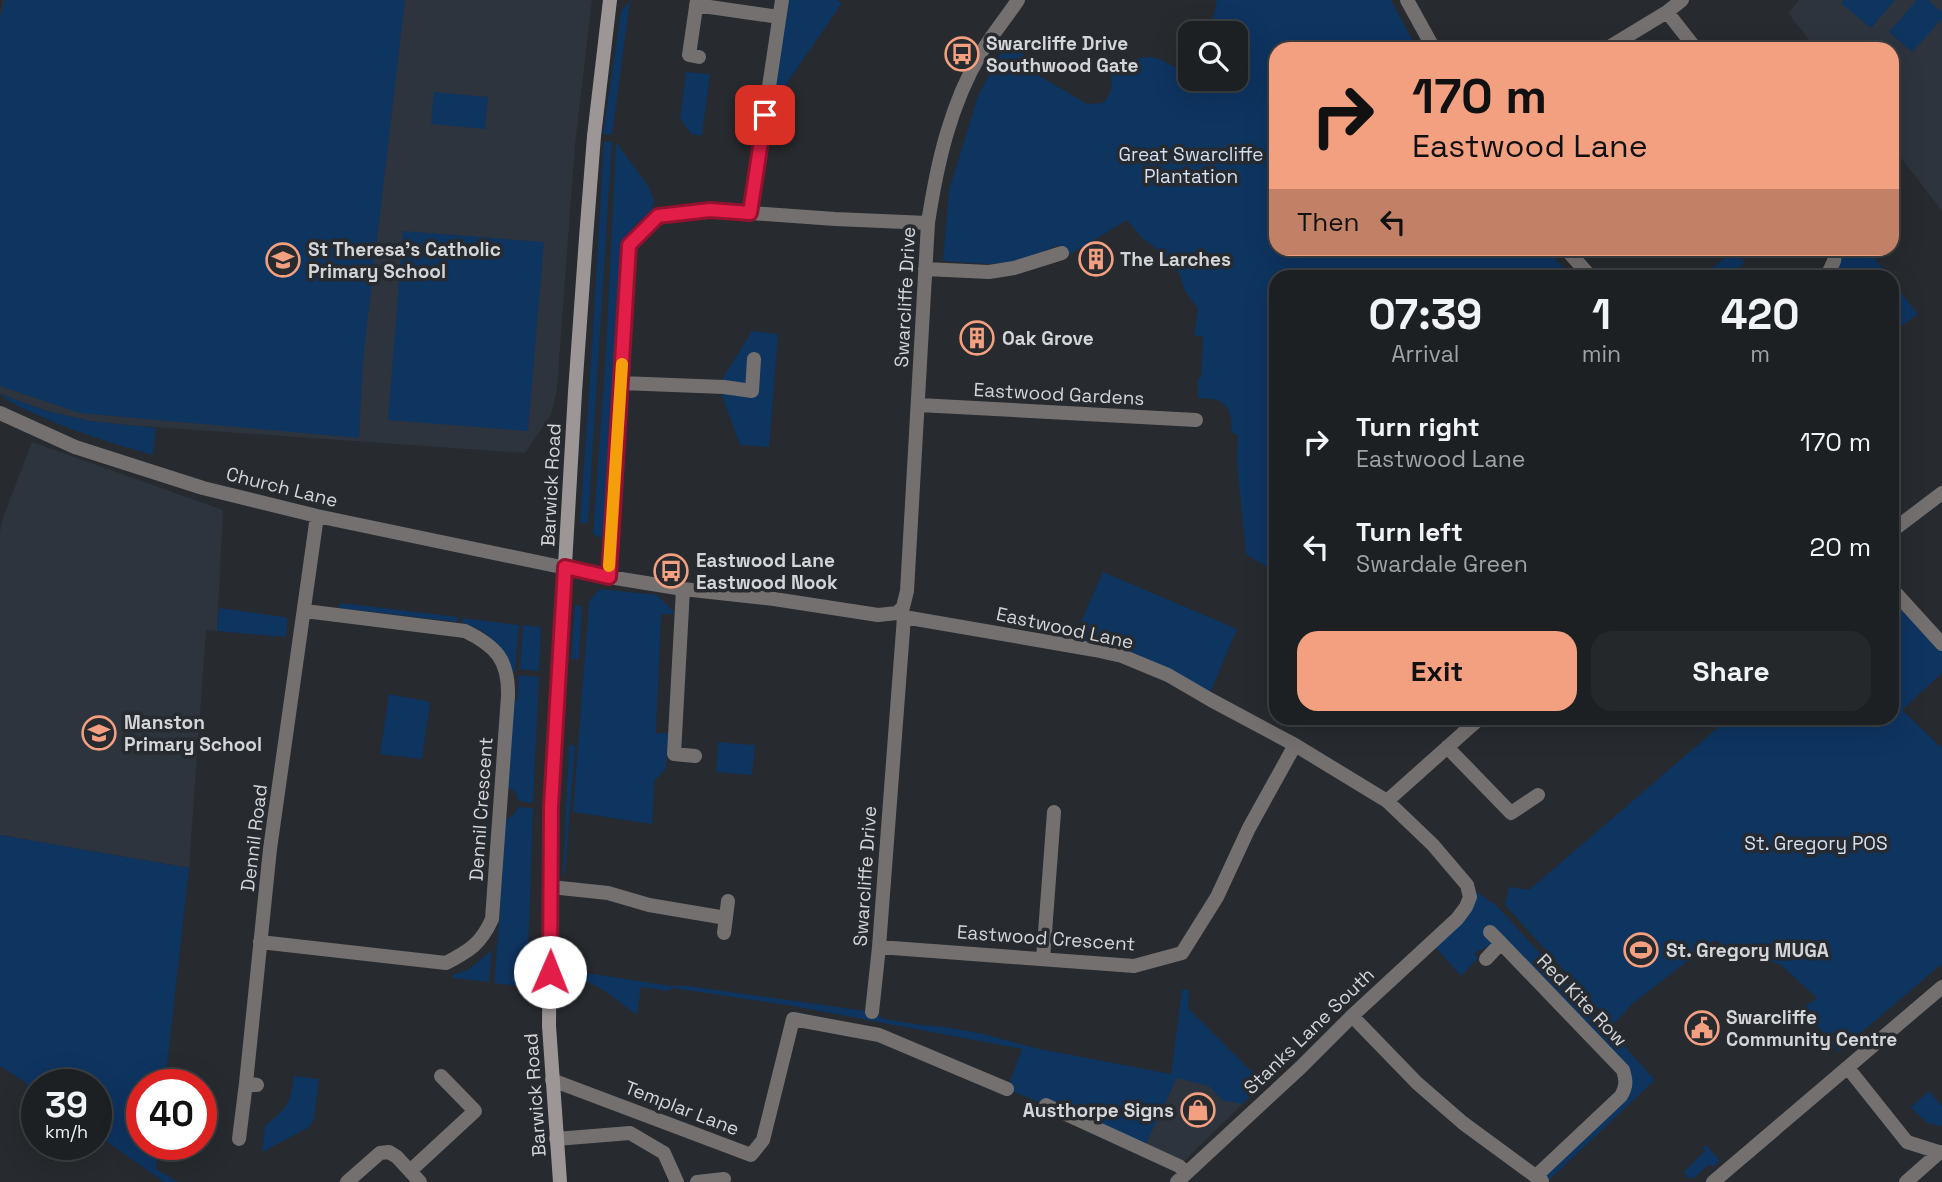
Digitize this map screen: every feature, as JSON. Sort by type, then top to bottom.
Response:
[{"type":"street","name":"Barwick Road","points":[[560,1182],[549,1026],[551,807],[586,238],[594,136],[610,0]]},
{"type":"street","points":[[750,213],[782,0]]},
{"type":"street","name":"Swarcliffe Drive","points":[[872,1012],[879,947],[900,615],[907,591],[928,223],[934,184],[955,109],[981,53],[1018,0]]},
{"type":"street","points":[[1407,0],[1430,42]]},
{"type":"street","points":[[1618,42],[1682,0]]},
{"type":"street","points":[[699,57],[690,55],[696,3],[779,17]]},
{"type":"street","points":[[1667,12],[1691,42]]},
{"type":"street","points":[[609,577],[629,245],[658,216],[710,210],[928,223]]},
{"type":"street","points":[[925,269],[989,272],[1014,268],[1062,253]]},
{"type":"street","points":[[1572,256],[1585,270]]},
{"type":"street","points":[[621,383],[724,387],[752,391],[754,359]]},
{"type":"street","name":"Eastwood Gardens","points":[[919,405],[1196,420]]},
{"type":"street","name":"Church Lane","points":[[0,413],[75,447],[203,488],[317,516],[565,567]]},
{"type":"street","points":[[1899,526],[1942,492]]},
{"type":"street","name":"Dennil Road","points":[[239,1139],[252,1084],[260,942],[270,849],[317,516]]},
{"type":"street","name":"Eastwood Lane","points":[[565,567],[683,589],[774,599],[878,615],[900,615],[1122,656],[1168,675],[1295,745],[1387,801],[1459,874],[1467,885],[1470,897],[1466,907]]},
{"type":"street","points":[[683,589],[674,754],[695,756]]},
{"type":"street","points":[[1899,597],[1942,644]]},
{"type":"street","name":"Dennil Crescent","points":[[260,942],[446,963],[466,953],[485,935],[492,919],[509,682],[500,656],[488,644],[465,631],[305,611]]},
{"type":"street","points":[[1387,801],[1472,725]]},
{"type":"street","name":"Eastwood Crescent","points":[[879,947],[1134,966],[1182,953],[1217,897],[1249,828],[1295,745]]},
{"type":"street","points":[[1447,747],[1511,813],[1538,795]]},
{"type":"street","points":[[1043,958],[1054,812]]},
{"type":"street","points":[[551,887],[608,893],[649,905],[726,918]]},
{"type":"street","points":[[724,933],[728,901]]},
{"type":"street","name":"Stanks Lane South","points":[[1181,1177],[1300,1068],[1457,919],[1466,907]]},
{"type":"street","points":[[1486,959],[1501,943],[1490,932]]},
{"type":"street","name":"Red Kite Row","points":[[1501,943],[1623,1070],[1626,1079],[1626,1088],[1621,1096],[1540,1179]]},
{"type":"street","points":[[1713,1182],[1942,987]]},
{"type":"street","points":[[1352,1016],[1418,1083],[1463,1123],[1540,1179]]},
{"type":"street","name":"Templar Lane","points":[[552,1080],[751,1155],[763,1140],[793,1019],[879,1035],[1007,1089]]},
{"type":"street","points":[[1848,1068],[1907,1142],[1941,1152]]},
{"type":"street","points":[[347,1182],[380,1153],[388,1152],[397,1157],[415,1176],[475,1111],[442,1076]]},
{"type":"street","points":[[1046,1105],[1179,1166],[1181,1177]]},
{"type":"street","points":[[556,1139],[630,1133],[664,1153],[677,1182]]},
{"type":"street","points":[[1906,1182],[1941,1152]]},
{"type":"street","points":[[697,1182],[724,1180]]},
{"type":"shaded area","name":"St Theresa's Catholic Primary School","points":[[3,0],[592,0],[575,145],[557,389],[551,415],[525,453],[123,425],[47,411],[0,394],[0,16]]},
{"type":"shaded area","points":[[1799,0],[1942,0],[1942,211],[1899,155],[1899,42],[1811,42],[1788,13]]},
{"type":"shaded area","name":"Manston Primary School","points":[[32,442],[223,510],[217,631],[206,630],[189,868],[0,835],[0,532],[2,520]]},
{"type":"shaded area","points":[[1147,1070],[1254,1093],[1179,1166],[1121,1140]]},
{"type":"green space","name":"St Theresa's Catholic Primary School","points":[[4,0],[405,0],[363,360],[359,438],[80,413],[0,386],[0,19]]},
{"type":"green space","points":[[787,0],[837,0],[842,3],[774,102]]},
{"type":"green space","name":"Great Swarcliffe Plantation","points":[[1217,0],[1391,0],[1413,42],[1269,42],[1269,256],[1552,256],[1565,270],[1269,270],[1269,569],[1246,554],[1237,462],[1238,435],[1231,432],[1230,413],[1225,405],[1217,400],[1198,398],[1203,337],[1194,335],[1198,309],[1185,291],[1174,266],[1161,258],[1154,247],[1142,238],[1127,220],[1064,258],[1060,245],[1018,261],[989,264],[943,261],[949,190],[978,96],[1007,41],[1012,39],[1021,49],[1033,72],[1087,104],[1103,103],[1107,98],[1111,87],[1110,69],[1141,58],[1153,57],[1176,68],[1178,91],[1248,91],[1248,21],[1213,21]]},
{"type":"green space","points":[[1844,0],[1895,0],[1871,28],[1841,3]]},
{"type":"green space","points":[[1917,0],[1928,0],[1942,12],[1942,19],[1912,52],[1889,32]]},
{"type":"green space","points":[[630,1],[612,135],[603,134],[621,11]]},
{"type":"green space","points":[[686,72],[710,74],[702,136],[691,134],[680,118]]},
{"type":"green space","points":[[434,92],[488,97],[485,129],[431,124]]},
{"type":"green space","points":[[604,141],[612,142],[588,523],[580,523],[591,362]]},
{"type":"green space","points":[[616,142],[649,187],[654,201],[651,213],[635,225],[625,240],[604,539],[593,534],[606,349]]},
{"type":"green space","points":[[403,231],[544,242],[528,431],[388,420]]},
{"type":"green space","points":[[1727,256],[1739,257],[1745,262],[1738,270],[1710,270]]},
{"type":"green space","points":[[1833,256],[1873,256],[1884,270],[1829,270]]},
{"type":"green space","points":[[1899,290],[1918,314],[1902,326],[1899,322]]},
{"type":"green space","points":[[752,331],[778,334],[769,447],[740,445],[722,396],[723,378]]},
{"type":"green space","points":[[0,394],[47,411],[90,421],[156,428],[153,455],[66,427],[18,406]]},
{"type":"green space","points":[[1103,572],[1237,629],[1208,698],[1168,675],[1070,646]]},
{"type":"green space","points":[[600,589],[657,595],[674,612],[661,614],[656,733],[668,733],[666,768],[654,782],[652,824],[573,812],[589,601]]},
{"type":"green space","name":"St. Gregory POS","points":[[1899,597],[1942,644],[1942,673],[1902,710],[1942,748],[1942,964],[1838,1052],[1803,1008],[1817,998],[1781,965],[1746,957],[1715,940],[1633,1003],[1613,1025],[1505,905],[1509,887],[1529,890],[1721,725],[1899,725]]},
{"type":"green space","points":[[341,603],[458,617],[457,622],[338,608]]},
{"type":"green space","points":[[575,606],[582,606],[579,659],[571,659]]},
{"type":"green space","points":[[219,608],[284,617],[288,619],[286,637],[217,631]]},
{"type":"green space","points":[[462,618],[519,625],[513,672],[494,641],[480,630],[462,623]]},
{"type":"green space","points":[[523,625],[541,627],[539,671],[520,669]]},
{"type":"green space","points":[[519,675],[539,677],[533,803],[519,801],[515,792],[505,785],[513,701],[517,701]]},
{"type":"green space","points":[[389,694],[430,702],[422,759],[380,754]]},
{"type":"green space","points":[[718,742],[755,745],[752,775],[716,772]]},
{"type":"green space","points":[[569,745],[575,745],[563,875]]},
{"type":"green space","points":[[519,807],[533,808],[527,987],[494,983],[503,822]]},
{"type":"green space","points":[[0,835],[189,868],[167,1069],[126,1069],[126,1155],[112,1145],[112,1069],[21,1069],[21,1080],[0,1066]]},
{"type":"green space","points":[[1467,885],[1497,906],[1655,1080],[1547,1182],[1536,1176],[1621,1096],[1626,1079],[1499,941],[1474,953],[1478,958],[1461,976],[1431,942],[1457,919]]},
{"type":"green space","points":[[492,950],[489,982],[452,978],[452,975],[468,970]]},
{"type":"green space","points":[[567,970],[872,1012],[885,1019],[984,1034],[1035,1048],[1171,1074],[1182,990],[1189,990],[1188,1008],[1264,1084],[1242,1104],[1222,1100],[1209,1086],[1177,1078],[1143,1150],[1007,1089],[1022,1049],[793,1006],[673,988],[669,991],[641,987],[637,1015],[602,989],[566,976]]},
{"type":"green space","points":[[294,1076],[319,1079],[314,1119],[306,1129],[262,1152],[265,1126],[287,1105]]},
{"type":"green space","points":[[1929,1091],[1942,1106],[1942,1126],[1927,1123],[1911,1107]]},
{"type":"green space","points":[[1706,1145],[1720,1161],[1713,1167],[1709,1164],[1694,1178],[1688,1178],[1684,1172],[1705,1151],[1703,1148]]},
{"type":"green space","points":[[133,1160],[157,1160],[156,1169],[178,1182],[164,1182]]},
{"type":"slow traffic","points":[[609,566],[622,364]]},
{"type":"place","name":"Swarcliffe Drive Southwood Gate","points":[[962,54]]},
{"type":"place","name":"The Larches","points":[[1096,259]]},
{"type":"place","name":"St Theresa's Catholic Primary School","points":[[283,260]]},
{"type":"place","name":"Oak Grove","points":[[977,338]]},
{"type":"place","name":"Eastwood Lane Eastwood Nook","points":[[671,571]]},
{"type":"place","name":"Manston Primary School","points":[[99,733]]},
{"type":"place","name":"St. Gregory MUGA","points":[[1641,950]]},
{"type":"place","name":"Swarcliffe Community Centre","points":[[1702,1028]]},
{"type":"place","name":"Austhorpe Signs","points":[[1198,1110]]},
{"type":"route","points":[[550,972],[551,807],[565,567],[609,577],[629,245],[658,216],[710,210],[750,213],[765,115]]}]
